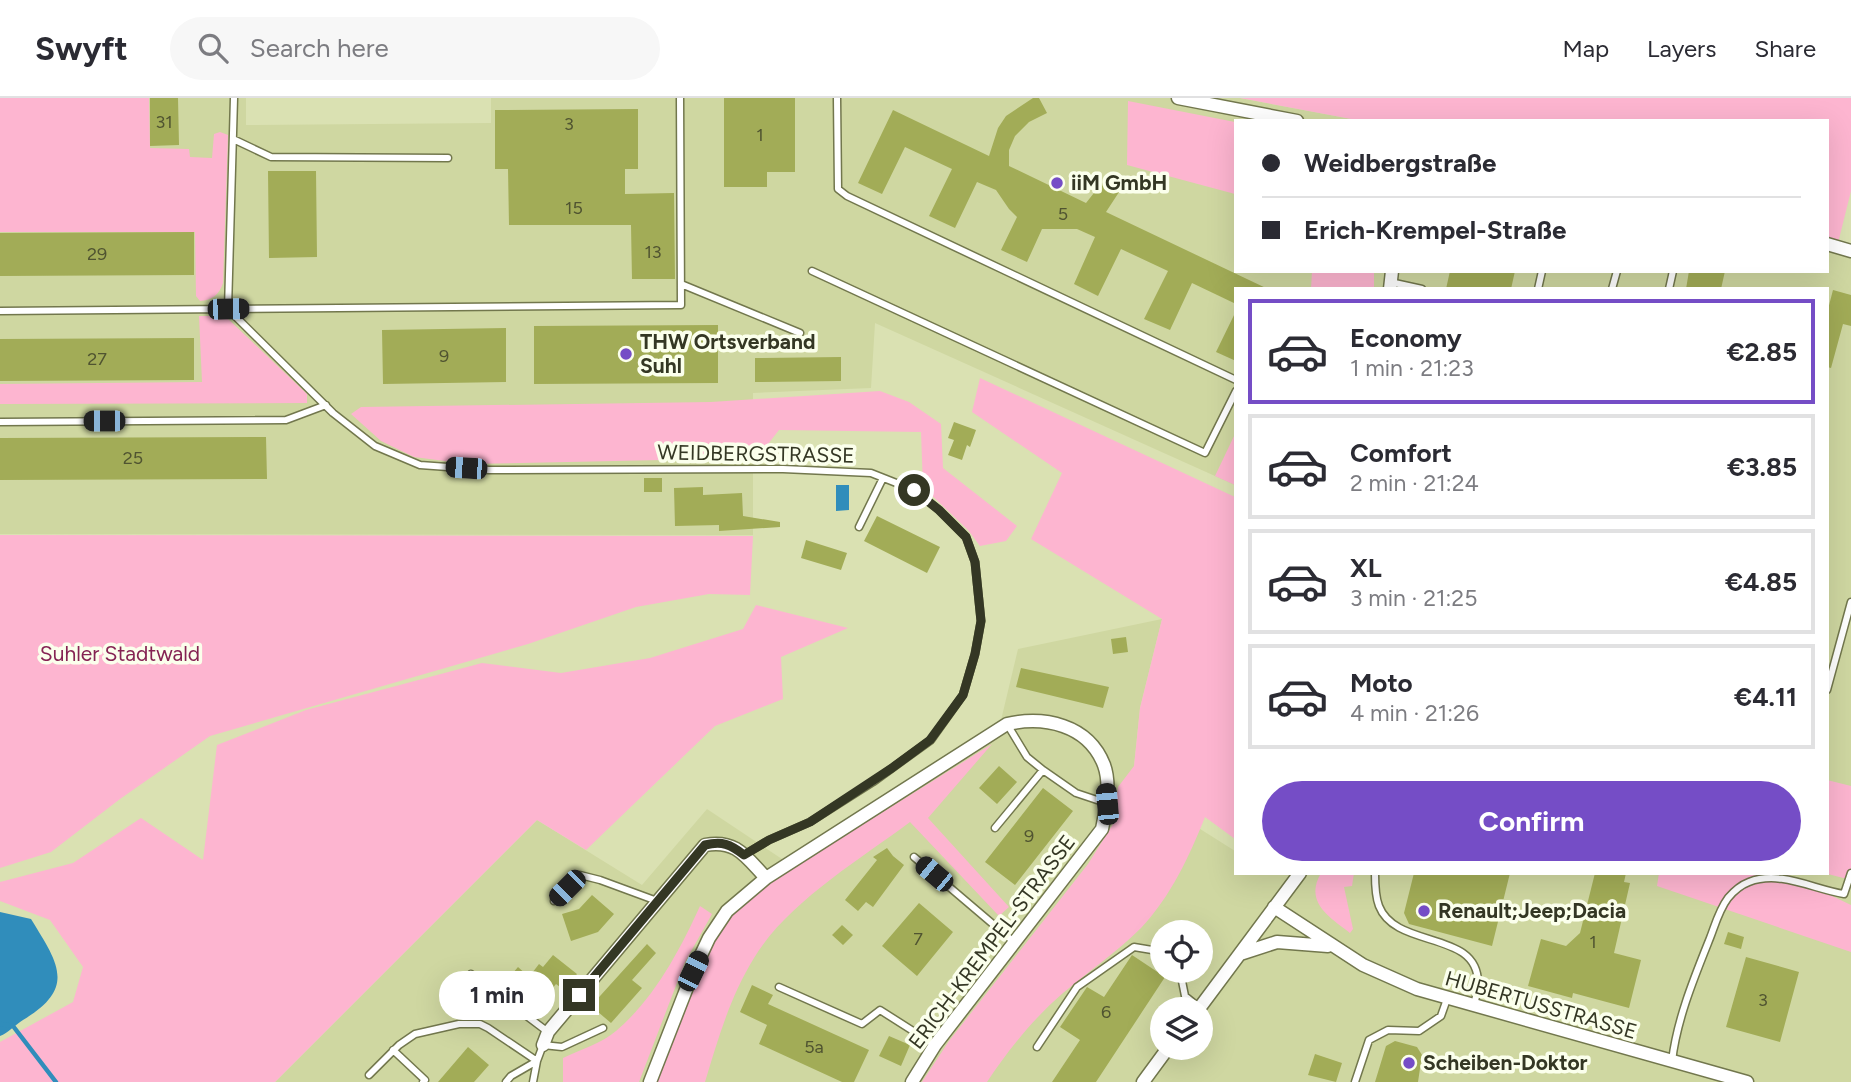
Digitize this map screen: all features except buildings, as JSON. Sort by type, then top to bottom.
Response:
[{"type":"street","points":[[1178,98],[1287,119]]},
{"type":"street","points":[[1829,245],[1851,251]]},
{"type":"street","name":"ERICH-KREMPEL-STRASSE","points":[[650,1082],[709,938],[727,911],[766,878],[1007,724],[1047,721],[1074,730],[1093,748],[1104,766],[1107,804],[1102,830],[935,1045],[912,1082]]},
{"type":"street","points":[[542,1045],[548,1032],[705,845],[719,842],[732,845],[766,878]]},
{"type":"street","points":[[1208,997],[1298,875]]},
{"type":"street","name":"HUBERTUSSTRASSE","points":[[1274,907],[1385,977],[1447,999],[1672,1061],[1729,1080],[1747,1082]]},
{"type":"street","name":"HUBERTUSSTRASSE","points":[[1240,954],[1277,942],[1332,946]]},
{"type":"street","points":[[1143,1082],[1159,1060]]},
{"type":"lane","points":[[228,309],[234,98]]},
{"type":"lane","points":[[0,311],[681,305],[680,98]]},
{"type":"lane","points":[[837,98],[838,189],[847,196],[1234,379]]},
{"type":"lane","points":[[233,139],[271,157],[448,158]]},
{"type":"lane","points":[[812,271],[1205,453],[1234,395]]},
{"type":"lane","points":[[1391,281],[1414,287]]},
{"type":"lane","points":[[681,284],[800,333]]},
{"type":"lane","name":"WEIDBERGSTRASSE","points":[[228,309],[326,405],[375,446],[420,464],[489,470],[783,469],[871,473],[914,490],[966,537],[975,562],[981,621],[963,695],[930,740],[892,768],[810,822],[769,840],[744,855]]},
{"type":"lane","points":[[0,422],[286,420],[326,405]]},
{"type":"lane","points":[[859,527],[883,478]]},
{"type":"lane","points":[[1829,683],[1851,601]]},
{"type":"lane","points":[[1007,724],[1027,757],[1043,770],[1076,793],[1107,804]]},
{"type":"lane","points":[[995,828],[1043,770]]},
{"type":"lane","points":[[914,857],[1014,942]]},
{"type":"lane","points":[[1672,1061],[1675,1033],[1702,956],[1728,898],[1738,888],[1765,879],[1784,879],[1844,894],[1851,873]]},
{"type":"lane","points":[[554,901],[580,875],[657,901]]},
{"type":"lane","points":[[1375,875],[1379,906],[1396,925],[1420,937],[1454,947],[1471,961],[1477,973],[1478,985],[1474,1006]]},
{"type":"lane","points":[[1037,1047],[1077,987],[1134,947],[1150,950]]},
{"type":"lane","points":[[471,974],[548,1032]]},
{"type":"lane","points":[[779,987],[862,1024],[880,1010],[935,1045]]},
{"type":"lane","points":[[1355,1082],[1369,1040],[1388,1031],[1419,1031],[1441,1016],[1447,999]]},
{"type":"lane","points":[[369,1075],[393,1050],[415,1034],[470,1023],[488,1028],[537,1061]]},
{"type":"lane","points":[[533,1082],[542,1045],[562,1047],[603,1028]]},
{"type":"lane","points":[[393,1050],[425,1080],[423,1082]]},
{"type":"lane","points":[[506,1082],[511,1076],[537,1061]]},
{"type":"shaded area","points":[[0,98],[246,98],[246,125],[491,123],[491,98],[1240,98],[1351,119],[1234,119],[1234,273],[1829,273],[1829,245],[1851,251],[1851,1082],[275,1082],[537,820],[642,885],[707,809],[791,865],[997,737],[1018,649],[1162,619],[1140,708],[1132,786],[1234,850],[1234,875],[1829,875],[1829,287],[1234,287],[1234,485],[875,323],[871,388],[753,393],[753,535],[0,534]]},
{"type":"green space","points":[[0,98],[149,98],[150,148],[189,149],[190,157],[212,158],[214,134],[220,132],[228,135],[223,283],[217,294],[200,301],[196,296],[195,232],[0,232]]},
{"type":"green space","points":[[1240,98],[1851,98],[1851,191],[1837,247],[1829,245],[1829,119],[1351,119]]},
{"type":"green space","points":[[1128,101],[1234,122],[1234,194],[1127,165]]},
{"type":"green space","points":[[1312,273],[1374,273],[1374,287],[1311,287]]},
{"type":"green space","points":[[199,316],[225,316],[307,394],[307,403],[0,404],[0,384],[202,382]]},
{"type":"green space","points":[[980,378],[1234,497],[1234,838],[1205,817],[1178,876],[1152,916],[1042,1013],[1013,1046],[987,1082],[922,1082],[949,1041],[1088,864],[1113,824],[1118,787],[1134,766],[1140,708],[1162,619],[1031,539],[1062,473],[972,412]]},
{"type":"green space","points":[[880,391],[909,402],[941,424],[943,468],[1017,526],[1006,541],[980,546],[968,530],[923,487],[921,432],[779,430],[757,458],[468,464],[414,457],[381,441],[351,414],[361,407],[711,402]]},
{"type":"green space","points":[[1234,436],[1234,485],[1215,476]]},
{"type":"green space","name":"Suhler Stadtwald","points":[[0,535],[753,536],[750,595],[709,594],[636,607],[528,644],[210,736],[120,799],[51,852],[0,868]]},
{"type":"green space","points":[[756,605],[848,628],[781,657],[783,699],[715,726],[586,850],[537,820],[275,1082],[0,1082],[0,1042],[73,1002],[83,967],[50,920],[0,901],[0,882],[73,863],[141,818],[203,860],[217,745],[306,710],[482,663],[561,673],[650,658],[743,629]]},
{"type":"green space","points":[[992,744],[928,818],[1009,907],[999,916],[910,822],[804,901],[768,938],[738,988],[725,1018],[705,1082],[657,1082],[703,957],[733,913],[777,878]]},
{"type":"green space","points":[[1829,780],[1851,786],[1851,880],[1829,874]]},
{"type":"green space","points":[[1320,875],[1354,875],[1352,886],[1344,887],[1353,929],[1350,933],[1321,908],[1315,892]]},
{"type":"green space","points":[[1659,875],[1788,875],[1851,905],[1851,952],[1657,886]]},
{"type":"green space","points":[[700,906],[712,914],[685,962],[639,1082],[563,1082],[563,1058],[598,1043],[630,1018],[654,989],[675,956]]},
{"type":"water","points":[[836,485],[849,485],[849,510],[836,511]]},
{"type":"water","points":[[0,912],[31,919],[49,949],[57,974],[51,997],[0,1036]]},
{"type":"waterway","points":[[0,1024],[13,1026],[56,1082]]},
{"type":"place","name":"iiM GmbH","points":[[1057,183]]},
{"type":"place","name":"THW Ortsverband Suhl","points":[[626,354]]},
{"type":"place","name":"Renault;Jeep;Dacia","points":[[1424,911]]},
{"type":"place","name":"Scheiben-Doktor","points":[[1409,1063]]},
{"type":"route","points":[[579,995],[705,845],[719,842],[732,845],[744,855],[769,840],[810,822],[873,782],[930,740],[963,695],[981,621],[975,562],[966,537],[914,490]]}]
